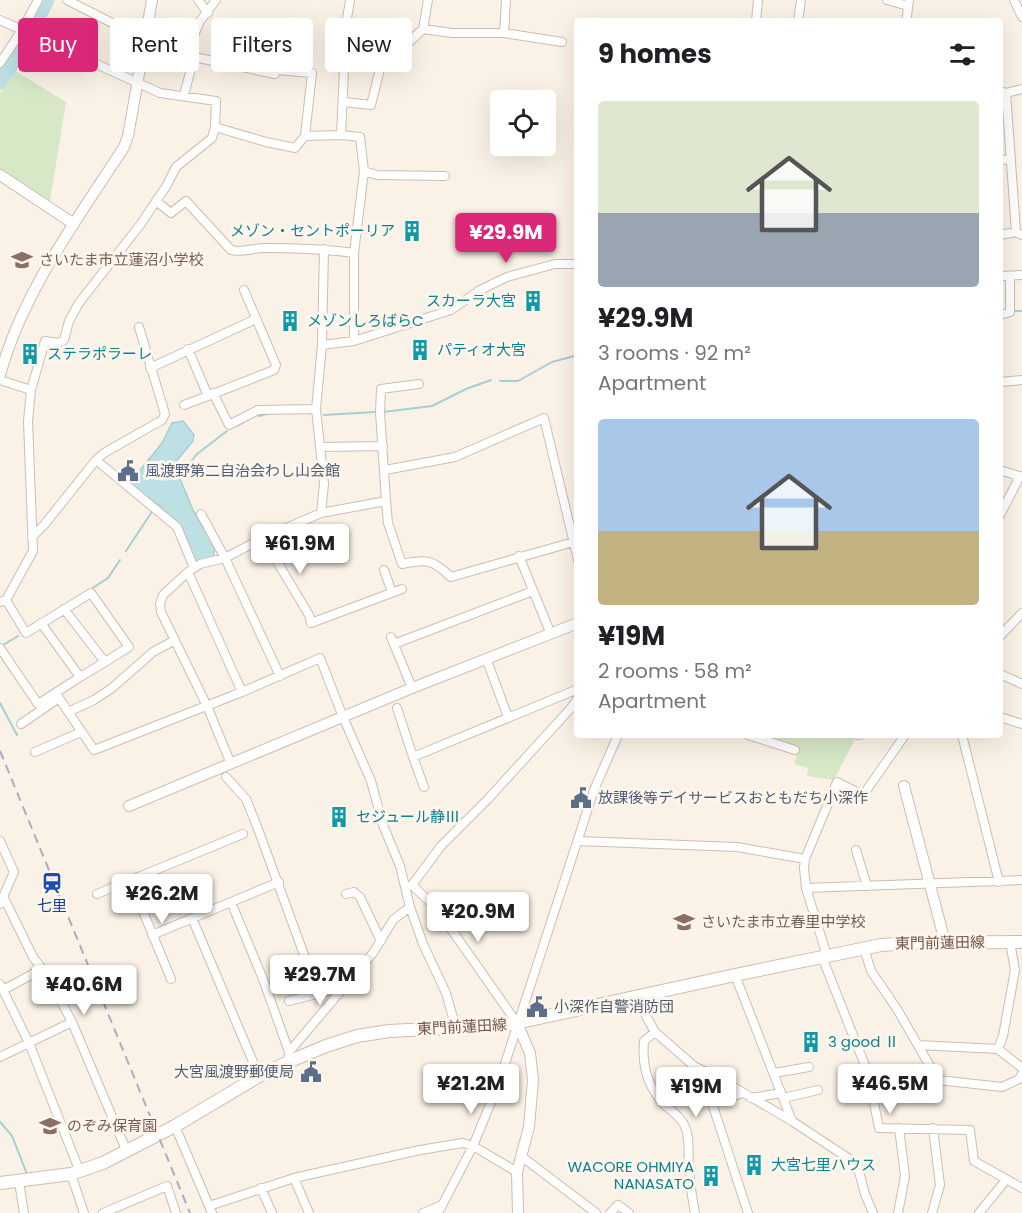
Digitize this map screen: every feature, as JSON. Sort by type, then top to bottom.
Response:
[{"type":"main road","name":"東門前蓮田線","points":[[0,1183],[76,1173],[127,1152],[175,1126],[288,1057],[357,1036],[389,1031],[498,1027],[864,948],[902,943],[1016,942]]},
{"type":"street","points":[[28,18],[38,0]]},
{"type":"street","points":[[68,0],[110,22]]},
{"type":"street","points":[[149,18],[152,0]]},
{"type":"street","points":[[198,0],[208,13]]},
{"type":"street","points":[[199,23],[216,0]]},
{"type":"street","points":[[341,135],[346,25],[350,0]]},
{"type":"street","points":[[344,102],[371,105],[380,69],[423,29],[428,0]]},
{"type":"street","points":[[504,33],[506,0]]},
{"type":"street","points":[[756,18],[758,0]]},
{"type":"street","points":[[798,18],[801,0]]},
{"type":"street","points":[[887,0],[908,3],[907,16]]},
{"type":"street","points":[[1014,0],[1022,16]]},
{"type":"street","points":[[0,20],[18,28]]},
{"type":"street","points":[[423,29],[452,33],[504,33],[562,42]]},
{"type":"street","points":[[0,63],[18,36]]},
{"type":"street","points":[[199,58],[275,74],[277,70],[312,73],[305,136],[295,148],[215,127]]},
{"type":"street","points":[[0,648],[38,704],[129,647],[91,593],[26,633],[3,601],[33,551],[28,422],[32,390],[45,341],[59,343],[64,340],[69,321],[79,303],[140,225],[167,185],[176,167],[212,138],[215,127],[216,101],[160,93],[98,65]]},
{"type":"street","points":[[0,375],[7,348],[37,283],[123,147],[128,136],[140,72]]},
{"type":"street","points":[[184,95],[190,72]]},
{"type":"street","points":[[1003,235],[1019,234],[1003,92],[1022,89]]},
{"type":"street","points":[[305,136],[360,137],[364,171],[354,253],[354,341]]},
{"type":"street","points":[[1003,160],[1011,159]]},
{"type":"street","points":[[364,171],[377,175],[445,176]]},
{"type":"street","points":[[0,175],[74,224]]},
{"type":"street","points":[[156,201],[171,213],[186,201],[231,250],[324,249],[354,253]]},
{"type":"street","points":[[321,513],[324,484],[316,409],[322,345],[324,249]]},
{"type":"street","points":[[322,345],[354,341],[451,310],[480,290],[507,277],[555,264],[574,264]]},
{"type":"street","points":[[1003,314],[1010,312],[1005,276],[1022,275]]},
{"type":"street","points":[[184,405],[274,370],[276,365],[244,290]]},
{"type":"street","points":[[150,368],[256,319]]},
{"type":"street","points":[[32,537],[96,460],[104,453],[162,420],[165,414],[139,327]]},
{"type":"street","points":[[188,349],[211,394],[230,424],[258,410],[316,409]]},
{"type":"street","points":[[0,380],[32,390]]},
{"type":"street","points":[[1003,382],[1022,380]]},
{"type":"street","points":[[418,384],[381,389],[380,412],[388,523],[402,564],[422,560],[431,561],[451,577],[574,541]]},
{"type":"street","points":[[385,470],[455,457],[544,418],[574,537]]},
{"type":"street","points":[[321,447],[383,446]]},
{"type":"street","points":[[96,460],[177,527],[191,570],[242,692]]},
{"type":"street","points":[[1003,471],[1021,477],[1003,510]]},
{"type":"street","points":[[231,764],[207,706],[161,612],[160,604],[163,595],[191,570],[207,562],[225,558],[263,538],[321,513],[386,501]]},
{"type":"street","points":[[201,514],[225,558],[280,675]]},
{"type":"street","points":[[263,538],[309,615],[311,623],[402,589]]},
{"type":"street","points":[[519,556],[550,632]]},
{"type":"street","points":[[384,570],[392,592]]},
{"type":"street","points":[[412,688],[392,641],[533,591]]},
{"type":"street","points":[[64,609],[105,662]]},
{"type":"street","points":[[1003,634],[1022,613]]},
{"type":"street","points":[[41,623],[80,677]]},
{"type":"street","points":[[129,806],[412,688],[574,624]]},
{"type":"street","points":[[68,712],[94,700],[112,688],[153,652],[175,640]]},
{"type":"street","points":[[21,724],[59,698],[93,750],[242,692],[320,658],[371,781],[383,825],[408,886],[410,907],[423,944],[446,993],[456,1028]]},
{"type":"street","points":[[486,658],[508,717]]},
{"type":"street","points":[[1003,675],[1022,684]]},
{"type":"street","points":[[413,757],[574,691]]},
{"type":"street","points":[[408,886],[441,846],[488,799],[574,704]]},
{"type":"street","points":[[397,708],[424,787]]},
{"type":"street","points":[[1003,718],[1022,724]]},
{"type":"street","points":[[35,752],[81,732]]},
{"type":"street","points":[[423,1213],[440,1209],[473,1146],[498,1085],[594,790],[617,738]]},
{"type":"street","points":[[757,738],[795,750]]},
{"type":"street","points":[[903,738],[866,791],[861,794],[837,782],[805,859],[806,888],[824,956],[868,1073],[879,1128],[970,1130],[974,1161],[1022,1188]]},
{"type":"street","points":[[963,738],[999,882]]},
{"type":"street","points":[[226,777],[246,800],[279,882],[318,993]]},
{"type":"street","points":[[904,786],[945,942]]},
{"type":"street","points":[[97,894],[243,834]]},
{"type":"street","points":[[578,842],[737,847],[805,859]]},
{"type":"street","points":[[0,844],[14,872],[2,901],[72,1022],[127,1152]]},
{"type":"street","points":[[856,850],[867,886]]},
{"type":"street","points":[[130,880],[171,979]]},
{"type":"street","points":[[806,888],[1022,880]]},
{"type":"street","points":[[152,935],[279,882]]},
{"type":"street","points":[[408,886],[437,909],[517,1023],[530,1053],[533,1080],[529,1127],[517,1172],[518,1213]]},
{"type":"street","points":[[346,894],[354,892],[360,897],[381,941]]},
{"type":"street","points":[[231,902],[263,979],[288,1057]]},
{"type":"street","points":[[288,1057],[373,953],[393,921],[410,907]]},
{"type":"street","points":[[192,918],[259,1076]]},
{"type":"street","points":[[998,1049],[1003,1036],[1015,970],[1016,942]]},
{"type":"street","points":[[864,948],[870,971],[897,1009],[938,1080],[1002,1087],[1021,1078]]},
{"type":"street","points":[[42,969],[2,990],[29,1043],[76,1173],[84,1213]]},
{"type":"street","points":[[735,975],[792,1121]]},
{"type":"street","points":[[289,1001],[344,987]]},
{"type":"street","points":[[642,995],[646,1016],[655,1032],[694,1066],[792,1121],[857,1164],[873,1213]]},
{"type":"street","points":[[0,1058],[72,1022]]},
{"type":"street","points":[[655,1032],[644,1041],[643,1060],[651,1085],[661,1101],[681,1118],[685,1125],[688,1134],[689,1169],[695,1213]]},
{"type":"street","points":[[918,1046],[998,1049],[1022,1068]]},
{"type":"street","points":[[774,1073],[809,1067]]},
{"type":"street","points":[[748,1213],[712,1103],[747,1095],[782,1096],[818,1090]]},
{"type":"street","points":[[175,1126],[211,1209],[261,1188],[294,1178],[420,1150],[463,1143],[473,1146],[517,1172]]},
{"type":"street","points":[[898,1213],[905,1176],[899,1128]]},
{"type":"street","points":[[932,1213],[940,1185],[933,1128]]},
{"type":"street","points":[[521,1156],[596,1213]]},
{"type":"street","points":[[294,1178],[309,1213]]},
{"type":"street","points":[[979,1213],[1006,1180]]},
{"type":"street","points":[[19,1182],[24,1213]]},
{"type":"street","points":[[103,1213],[167,1186],[176,1213]]},
{"type":"street","points":[[261,1188],[272,1213]]},
{"type":"street","points":[[610,1213],[618,1205],[629,1213]]},
{"type":"green space","points":[[14,70],[66,102],[50,201],[0,169],[0,93]]},
{"type":"green space","points":[[765,738],[855,739],[834,780],[807,776],[808,768],[794,764],[799,748]]},
{"type":"water","points":[[183,421],[194,435],[193,441],[174,464],[193,510],[215,548],[213,558],[198,563],[194,562],[178,526],[160,506],[129,484],[162,443],[172,423]]},
{"type":"waterway","points":[[0,82],[21,50],[47,0]]},
{"type":"waterway","points":[[1014,311],[1022,311]]},
{"type":"waterway","points":[[500,381],[518,381],[552,362],[574,356]]},
{"type":"waterway","points":[[383,412],[432,406],[466,389],[491,380]]},
{"type":"waterway","points":[[324,415],[375,412]]},
{"type":"waterway","points":[[259,416],[270,413]]},
{"type":"waterway","points":[[236,426],[244,422]]},
{"type":"waterway","points":[[178,478],[197,454],[227,431]]},
{"type":"waterway","points":[[126,551],[153,510]]},
{"type":"waterway","points":[[91,589],[108,578],[120,560]]},
{"type":"waterway","points":[[3,645],[18,636]]},
{"type":"waterway","points":[[0,703],[17,735]]},
{"type":"waterway","points":[[0,1122],[12,1136],[27,1174]]},
{"type":"railway","points":[[0,751],[190,1213]]},
{"type":"place","name":"メゾン・セントポーリア","points":[[412,231]]},
{"type":"place","name":"さいたま市立蓮沼小学校","points":[[22,260]]},
{"type":"place","name":"スカーラ大宮","points":[[533,301]]},
{"type":"place","name":"メゾンしろばらC","points":[[290,321]]},
{"type":"place","name":"パティオ大宮","points":[[420,350]]},
{"type":"place","name":"ステラポラーレ","points":[[30,354]]},
{"type":"place","name":"風渡野第二自治会わし山会館","points":[[128,471]]},
{"type":"place","name":"放課後等デイサービスおともだち小深作","points":[[581,798]]},
{"type":"place","name":"セジュール静Ⅲ","points":[[339,817]]},
{"type":"place","name":"七里","points":[[52,883]]},
{"type":"place","name":"さいたま市立春里中学校","points":[[684,922]]},
{"type":"place","name":"小深作自警消防団","points":[[537,1007]]},
{"type":"place","name":"3 good Ⅱ","points":[[811,1042]]},
{"type":"place","name":"大宮風渡野郵便局","points":[[311,1072]]},
{"type":"place","name":"のぞみ保育園","points":[[50,1126]]},
{"type":"place","name":"大宮七里ハウス","points":[[754,1165]]},
{"type":"place","name":"WACORE OHMIYA NANASATO","points":[[711,1176]]}]
